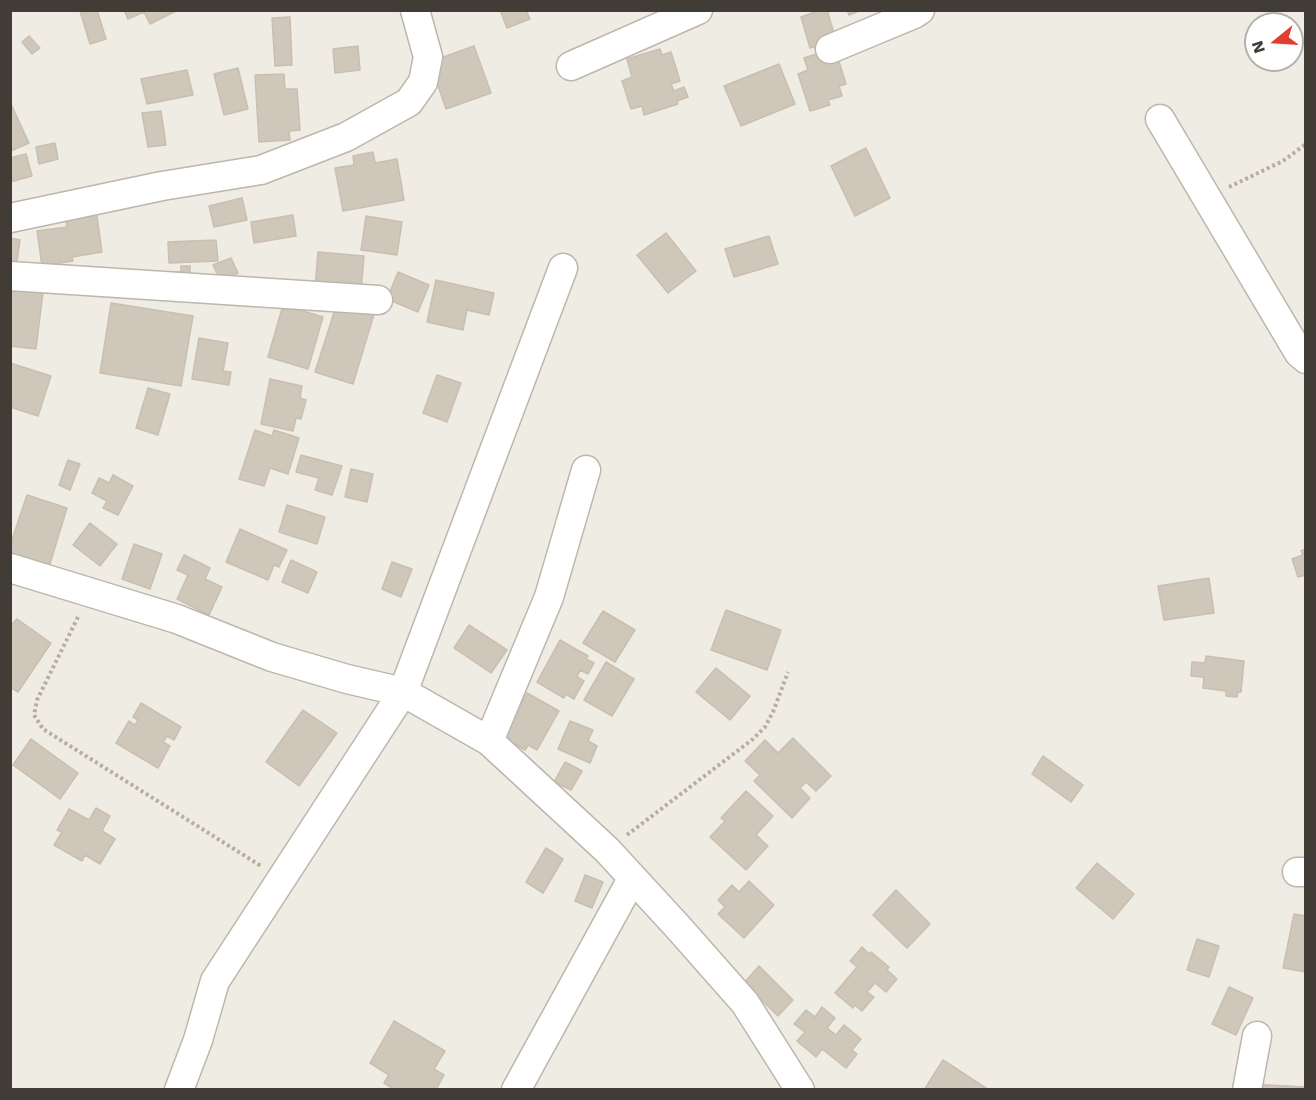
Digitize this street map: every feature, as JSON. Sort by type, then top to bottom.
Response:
[{"type":"street","points":[[10,218],[162,186],[261,170],[346,137],[409,102],[423,82],[428,57],[415,10]]},
{"type":"street","points":[[572,66],[698,10]]},
{"type":"street","points":[[830,49],[920,10]]},
{"type":"street","points":[[1160,119],[1305,359]]},
{"type":"street","points":[[179,1089],[198,1040],[215,981],[403,692],[563,268]]},
{"type":"street","points":[[10,276],[378,300]]},
{"type":"street","points":[[489,741],[549,597],[586,471]]},
{"type":"street","points":[[10,568],[177,619],[272,657],[347,679],[403,692],[489,741],[607,850],[677,926],[745,1003],[800,1089]]},
{"type":"street","points":[[516,1089],[632,879]]},
{"type":"street","points":[[1247,1089],[1257,1036]]},
{"type":"path","points":[[1208,199],[1282,161],[1305,144]]},
{"type":"path","points":[[90,592],[37,700],[34,715],[43,729],[282,880]]},
{"type":"path","points":[[607,850],[753,739],[765,727],[773,712],[788,672]]},
{"type":"building","points":[[97,10],[106,39],[90,44],[80,11]]},
{"type":"building","points":[[124,10],[176,11],[150,24],[144,12],[128,19]]},
{"type":"building","points":[[500,10],[526,10],[530,19],[507,28]]},
{"type":"building","points":[[827,10],[836,40],[810,48],[801,17]]},
{"type":"building","points":[[847,10],[862,10],[849,15]]},
{"type":"building","points":[[290,17],[292,65],[275,66],[272,18]]},
{"type":"building","points":[[29,36],[40,48],[32,54],[22,42]]},
{"type":"building","points":[[358,46],[360,70],[335,73],[333,49]]},
{"type":"building","points":[[474,46],[491,93],[446,109],[430,62]]},
{"type":"building","points":[[660,49],[662,55],[671,52],[680,81],[671,84],[674,91],[684,87],[688,97],[677,101],[678,104],[644,115],[642,106],[631,109],[622,81],[632,77],[627,59]]},
{"type":"building","points":[[826,51],[837,55],[846,84],[839,86],[842,96],[828,100],[830,105],[810,111],[798,74],[808,70],[804,58]]},
{"type":"building","points":[[779,64],[795,104],[741,126],[724,86]]},
{"type":"building","points":[[238,68],[248,109],[224,115],[214,74]]},
{"type":"building","points":[[187,70],[193,95],[147,104],[141,79]]},
{"type":"building","points":[[284,74],[285,89],[297,89],[300,130],[289,131],[290,140],[259,142],[255,75]]},
{"type":"building","points":[[10,102],[29,143],[13,150],[10,145]]},
{"type":"building","points":[[161,111],[166,145],[148,147],[142,113]]},
{"type":"building","points":[[55,143],[58,159],[39,164],[36,147]]},
{"type":"building","points":[[866,148],[890,198],[855,216],[831,166]]},
{"type":"building","points":[[373,152],[375,163],[397,159],[404,200],[343,211],[335,168],[354,165],[353,156]]},
{"type":"building","points":[[26,154],[32,176],[10,182],[10,158]]},
{"type":"building","points":[[242,198],[247,220],[214,227],[209,206]]},
{"type":"building","points":[[96,210],[102,252],[72,257],[73,261],[42,266],[37,231],[67,227],[65,215]]},
{"type":"building","points":[[293,215],[296,236],[254,243],[251,222]]},
{"type":"building","points":[[366,216],[402,222],[397,255],[361,250]]},
{"type":"building","points":[[666,233],[696,271],[668,293],[637,255]]},
{"type":"building","points":[[769,236],[778,264],[734,277],[725,249]]},
{"type":"building","points":[[10,238],[20,240],[16,268],[10,267]]},
{"type":"building","points":[[216,240],[218,261],[169,263],[168,242]]},
{"type":"building","points":[[318,252],[364,256],[361,291],[315,288]]},
{"type":"building","points":[[231,258],[238,273],[220,280],[213,265]]},
{"type":"building","points":[[181,266],[190,266],[190,284],[171,284],[172,272],[181,272]]},
{"type":"building","points":[[398,272],[429,285],[418,312],[387,299]]},
{"type":"building","points":[[436,280],[494,293],[489,315],[467,310],[463,330],[427,322]]},
{"type":"building","points":[[10,288],[43,292],[36,349],[10,346]]},
{"type":"building","points":[[338,300],[375,311],[353,384],[315,372]]},
{"type":"building","points":[[111,303],[193,316],[181,386],[100,373]]},
{"type":"building","points":[[283,305],[323,317],[308,369],[268,357]]},
{"type":"building","points":[[199,338],[228,343],[223,371],[231,372],[229,385],[192,379]]},
{"type":"building","points":[[10,363],[51,376],[38,416],[10,407]]},
{"type":"building","points":[[437,375],[461,383],[447,422],[423,413]]},
{"type":"building","points":[[270,379],[302,386],[300,398],[306,400],[301,419],[296,418],[293,431],[261,424]]},
{"type":"building","points":[[148,388],[170,394],[158,435],[136,428]]},
{"type":"building","points":[[255,430],[272,436],[274,430],[299,438],[288,474],[270,468],[264,486],[239,479]]},
{"type":"building","points":[[301,455],[342,466],[332,495],[315,490],[319,478],[296,472]]},
{"type":"building","points":[[68,460],[80,464],[70,490],[59,485]]},
{"type":"building","points":[[351,469],[373,474],[367,502],[345,497]]},
{"type":"building","points":[[113,475],[133,486],[118,515],[103,508],[107,501],[92,493],[99,478],[109,483]]},
{"type":"building","points":[[27,495],[67,508],[49,567],[10,555],[10,546]]},
{"type":"building","points":[[287,505],[325,517],[317,544],[279,532]]},
{"type":"building","points":[[90,523],[117,544],[100,566],[73,545]]},
{"type":"building","points":[[240,529],[287,550],[279,567],[274,565],[268,580],[226,562]]},
{"type":"building","points":[[134,544],[162,554],[150,589],[122,579]]},
{"type":"building","points":[[1306,549],[1306,575],[1298,577],[1292,559],[1303,555],[1301,551]]},
{"type":"building","points":[[184,555],[210,568],[205,579],[222,587],[209,615],[177,599],[188,575],[177,570]]},
{"type":"building","points":[[291,560],[317,572],[308,593],[282,582]]},
{"type":"building","points":[[392,562],[412,569],[401,597],[382,589]]},
{"type":"building","points":[[1209,578],[1214,613],[1164,620],[1158,586]]},
{"type":"building","points":[[726,610],[781,630],[767,670],[711,650]]},
{"type":"building","points":[[603,611],[635,630],[615,662],[583,643]]},
{"type":"building","points":[[17,619],[51,643],[18,692],[10,687],[10,626]]},
{"type":"building","points":[[469,625],[507,650],[491,673],[454,648]]},
{"type":"building","points":[[560,640],[588,656],[586,659],[594,663],[588,674],[580,670],[577,677],[584,681],[574,699],[566,694],[564,698],[537,682]]},
{"type":"building","points":[[1206,656],[1244,661],[1241,692],[1238,692],[1237,697],[1226,696],[1226,691],[1203,688],[1204,677],[1191,676],[1192,662],[1205,663]]},
{"type":"building","points":[[606,662],[634,679],[612,716],[584,700]]},
{"type":"building","points":[[716,668],[750,696],[730,720],[696,692]]},
{"type":"building","points":[[527,693],[559,711],[537,750],[528,745],[525,750],[503,737]]},
{"type":"building","points":[[141,703],[181,727],[174,740],[167,736],[163,742],[170,746],[158,768],[116,743],[129,721],[135,725],[138,720],[133,717]]},
{"type":"building","points":[[303,710],[337,733],[299,786],[266,762]]},
{"type":"building","points":[[570,721],[593,730],[588,741],[597,746],[590,763],[558,749]]},
{"type":"building","points":[[793,738],[831,776],[816,791],[806,782],[800,788],[810,798],[792,818],[754,781],[760,775],[745,761],[765,740],[778,753]]},
{"type":"building","points":[[31,739],[78,773],[60,799],[13,765]]},
{"type":"building","points":[[1043,756],[1083,785],[1071,802],[1032,774]]},
{"type":"building","points":[[565,762],[582,771],[571,790],[554,782]]},
{"type":"building","points":[[746,791],[773,816],[756,835],[768,846],[746,870],[710,837],[725,821],[721,818]]},
{"type":"building","points":[[96,808],[110,816],[102,831],[115,839],[100,864],[85,855],[82,861],[54,845],[62,832],[57,830],[69,809],[89,820]]},
{"type":"building","points":[[546,848],[563,859],[543,893],[526,882]]},
{"type":"building","points":[[1097,863],[1134,894],[1113,919],[1076,888]]},
{"type":"building","points":[[585,875],[603,882],[592,908],[575,901]]},
{"type":"building","points":[[749,881],[774,905],[744,938],[718,914],[725,907],[718,900],[732,885],[739,892]]},
{"type":"building","points":[[896,890],[930,924],[907,948],[873,915]]},
{"type":"building","points":[[1294,914],[1306,916],[1306,972],[1283,968]]},
{"type":"building","points":[[1197,939],[1219,946],[1209,977],[1187,970]]},
{"type":"building","points":[[862,947],[889,967],[887,970],[897,979],[886,992],[875,983],[867,992],[874,997],[862,1011],[855,1005],[853,1008],[835,993],[857,967],[850,961]]},
{"type":"building","points":[[759,966],[793,1000],[778,1016],[744,983]]},
{"type":"building","points":[[1229,987],[1253,998],[1236,1035],[1212,1024]]},
{"type":"building","points":[[822,1007],[835,1018],[827,1028],[836,1035],[844,1025],[861,1039],[852,1050],[857,1054],[846,1068],[822,1049],[816,1057],[797,1041],[805,1032],[794,1024],[806,1010],[815,1017]]},
{"type":"building","points":[[394,1021],[445,1051],[434,1069],[444,1075],[436,1090],[413,1088],[412,1090],[395,1090],[384,1083],[389,1075],[370,1063]]},
{"type":"building","points":[[943,1060],[989,1090],[924,1090]]},
{"type":"building","points":[[1249,1084],[1305,1087],[1305,1090],[1249,1090]]}]
